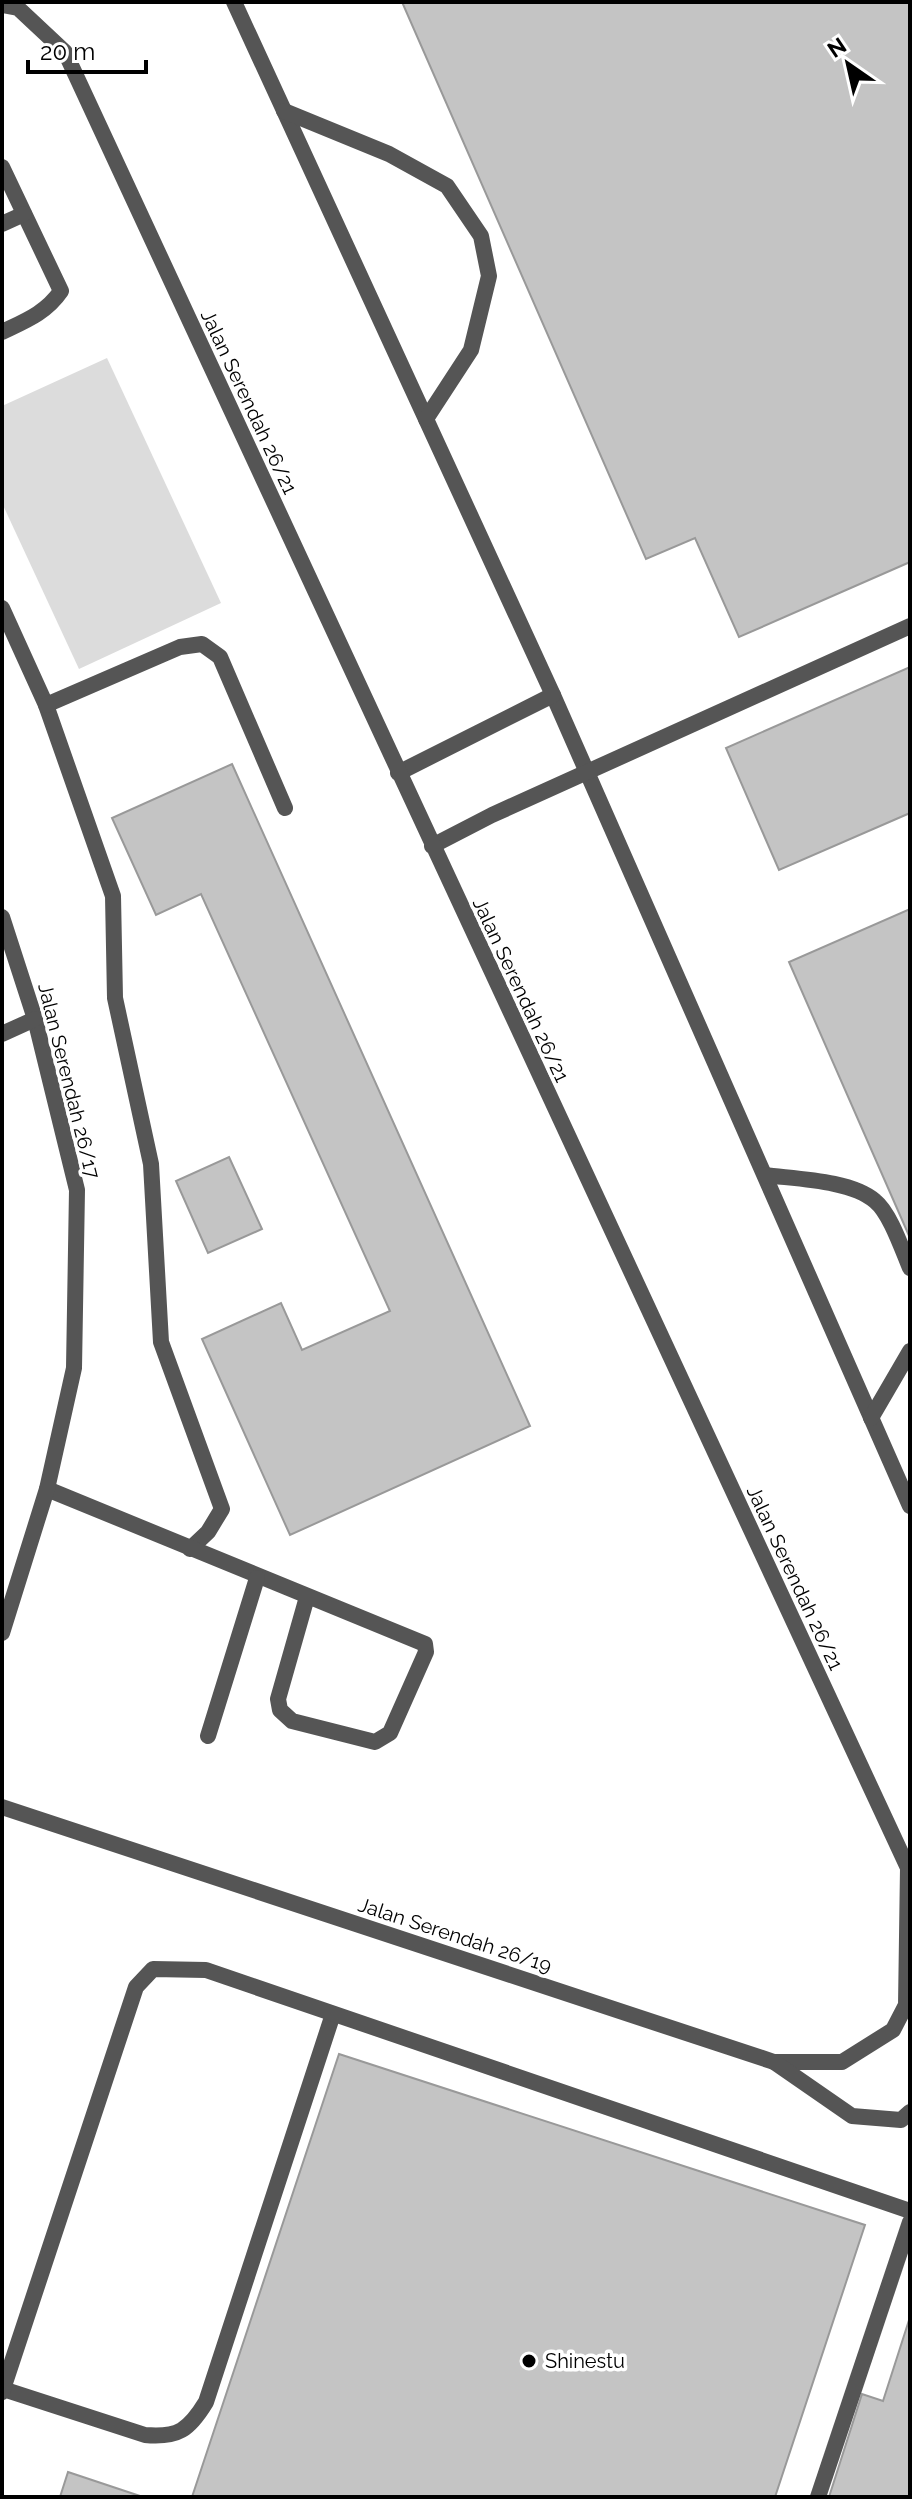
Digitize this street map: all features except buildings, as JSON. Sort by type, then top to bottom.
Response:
[{"type":"street","points":[[234,2],[588,772],[910,1506]]},
{"type":"street","name":"Jalan Serendah 26/21","points":[[2,5],[18,8],[65,52],[909,1869],[906,2005],[893,2030]]},
{"type":"street","points":[[284,111],[389,154],[447,186],[481,236],[489,276],[471,350],[426,419]]},
{"type":"street","points":[[2,167],[61,291],[52,304],[35,317],[2,332]]},
{"type":"street","points":[[2,224],[24,214]]},
{"type":"street","points":[[2,608],[46,705],[113,896],[115,998],[151,1164],[161,1342],[222,1509],[208,1532],[190,1549]]},
{"type":"street","points":[[432,846],[492,815],[910,626]]},
{"type":"street","points":[[46,705],[180,647],[202,644],[220,657],[285,808]]},
{"type":"street","points":[[398,773],[553,695]]},
{"type":"street","name":"Jalan Serendah 26/17","points":[[2,917],[35,1019],[77,1190],[74,1368],[47,1489],[2,1633]]},
{"type":"street","points":[[2,1034],[35,1019]]},
{"type":"street","points":[[765,1175],[849,1187],[876,1201],[896,1235],[910,1268]]},
{"type":"street","points":[[871,1418],[910,1351]]},
{"type":"street","points":[[47,1489],[257,1578],[307,1597],[425,1644],[426,1652],[390,1733],[380,1740],[375,1742],[292,1721],[280,1710],[278,1699],[307,1597]]},
{"type":"street","points":[[208,1736],[257,1578]]},
{"type":"street","name":"Jalan Serendah 26/19","points":[[2,1807],[774,2062],[842,2062],[893,2030]]},
{"type":"street","points":[[333,2014],[206,2402],[196,2420],[180,2433],[164,2437],[145,2435],[2,2390],[136,1987],[153,1969],[206,1970],[910,2211]]},
{"type":"street","points":[[774,2062],[852,2116],[901,2120],[910,2112]]},
{"type":"street","points":[[818,2497],[910,2222]]},
{"type":"shaded area","points":[[107,358],[221,603],[79,669],[2,503],[2,406]]},
{"type":"place","name":"Shinestu","points":[[529,2361]]}]
